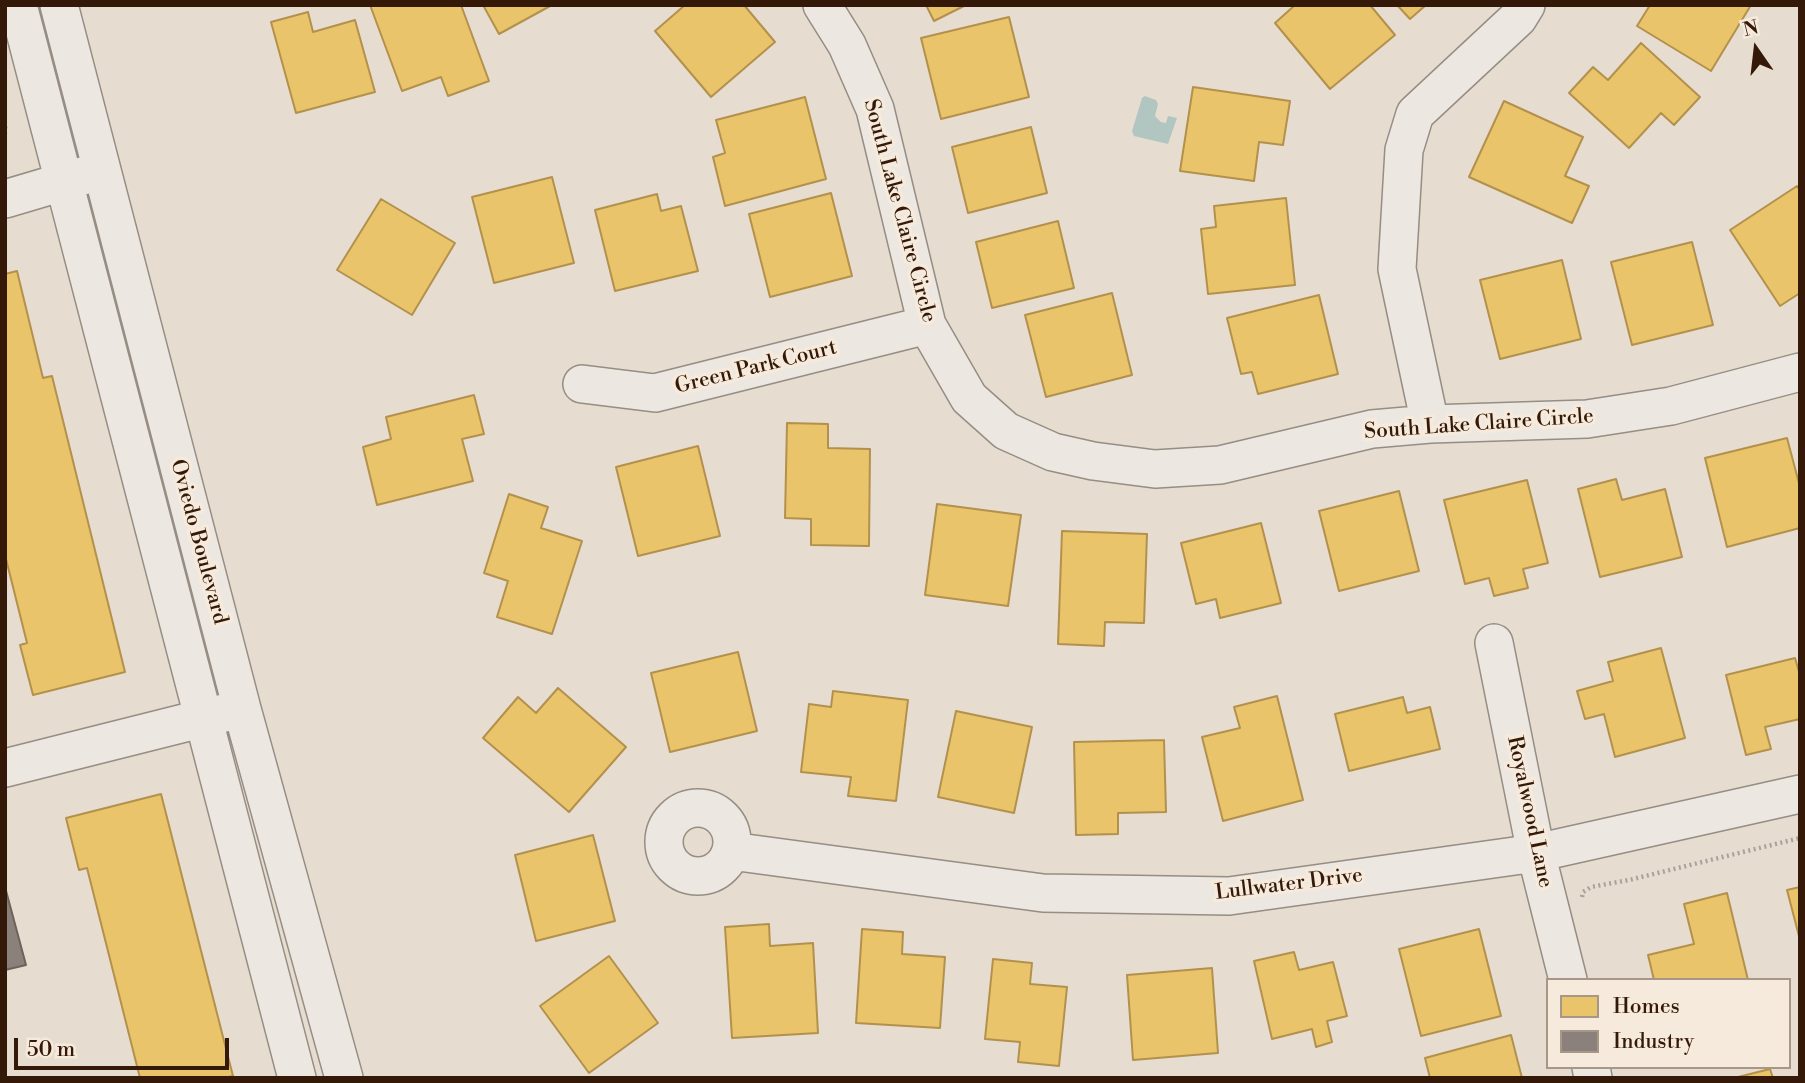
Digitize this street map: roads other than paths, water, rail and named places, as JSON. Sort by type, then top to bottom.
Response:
[{"type":"street","name":"Oviedo Boulevard","points":[[18,5],[297,1078]]},
{"type":"street","name":"Oviedo Boulevard","points":[[59,5],[242,709],[344,1078]]},
{"type":"street","name":"South Lake Claire Circle","points":[[822,5],[847,45],[875,109],[927,325],[969,398],[1006,431],[1053,452],[1093,461],[1155,469],[1220,465],[1372,429],[1430,424],[1587,419],[1671,406],[1800,372]]},
{"type":"street","points":[[1430,424],[1397,269],[1404,150],[1415,114],[1518,18],[1526,5]]},
{"type":"street","points":[[5,199],[101,171]]},
{"type":"street","name":"Green Park Court","points":[[582,384],[655,393],[927,325]]},
{"type":"street","name":"Royalwood Lane","points":[[1494,643],[1536,853],[1567,978]]},
{"type":"street","points":[[5,768],[242,709]]},
{"type":"street","name":"Lullwater Drive","points":[[731,851],[1043,893],[1228,896],[1536,853],[1800,794]]},
{"type":"water","points":[[1145,96],[1156,100],[1158,104],[1155,116],[1161,122],[1166,123],[1168,116],[1177,118],[1168,144],[1134,136],[1132,131],[1142,98]]}]
